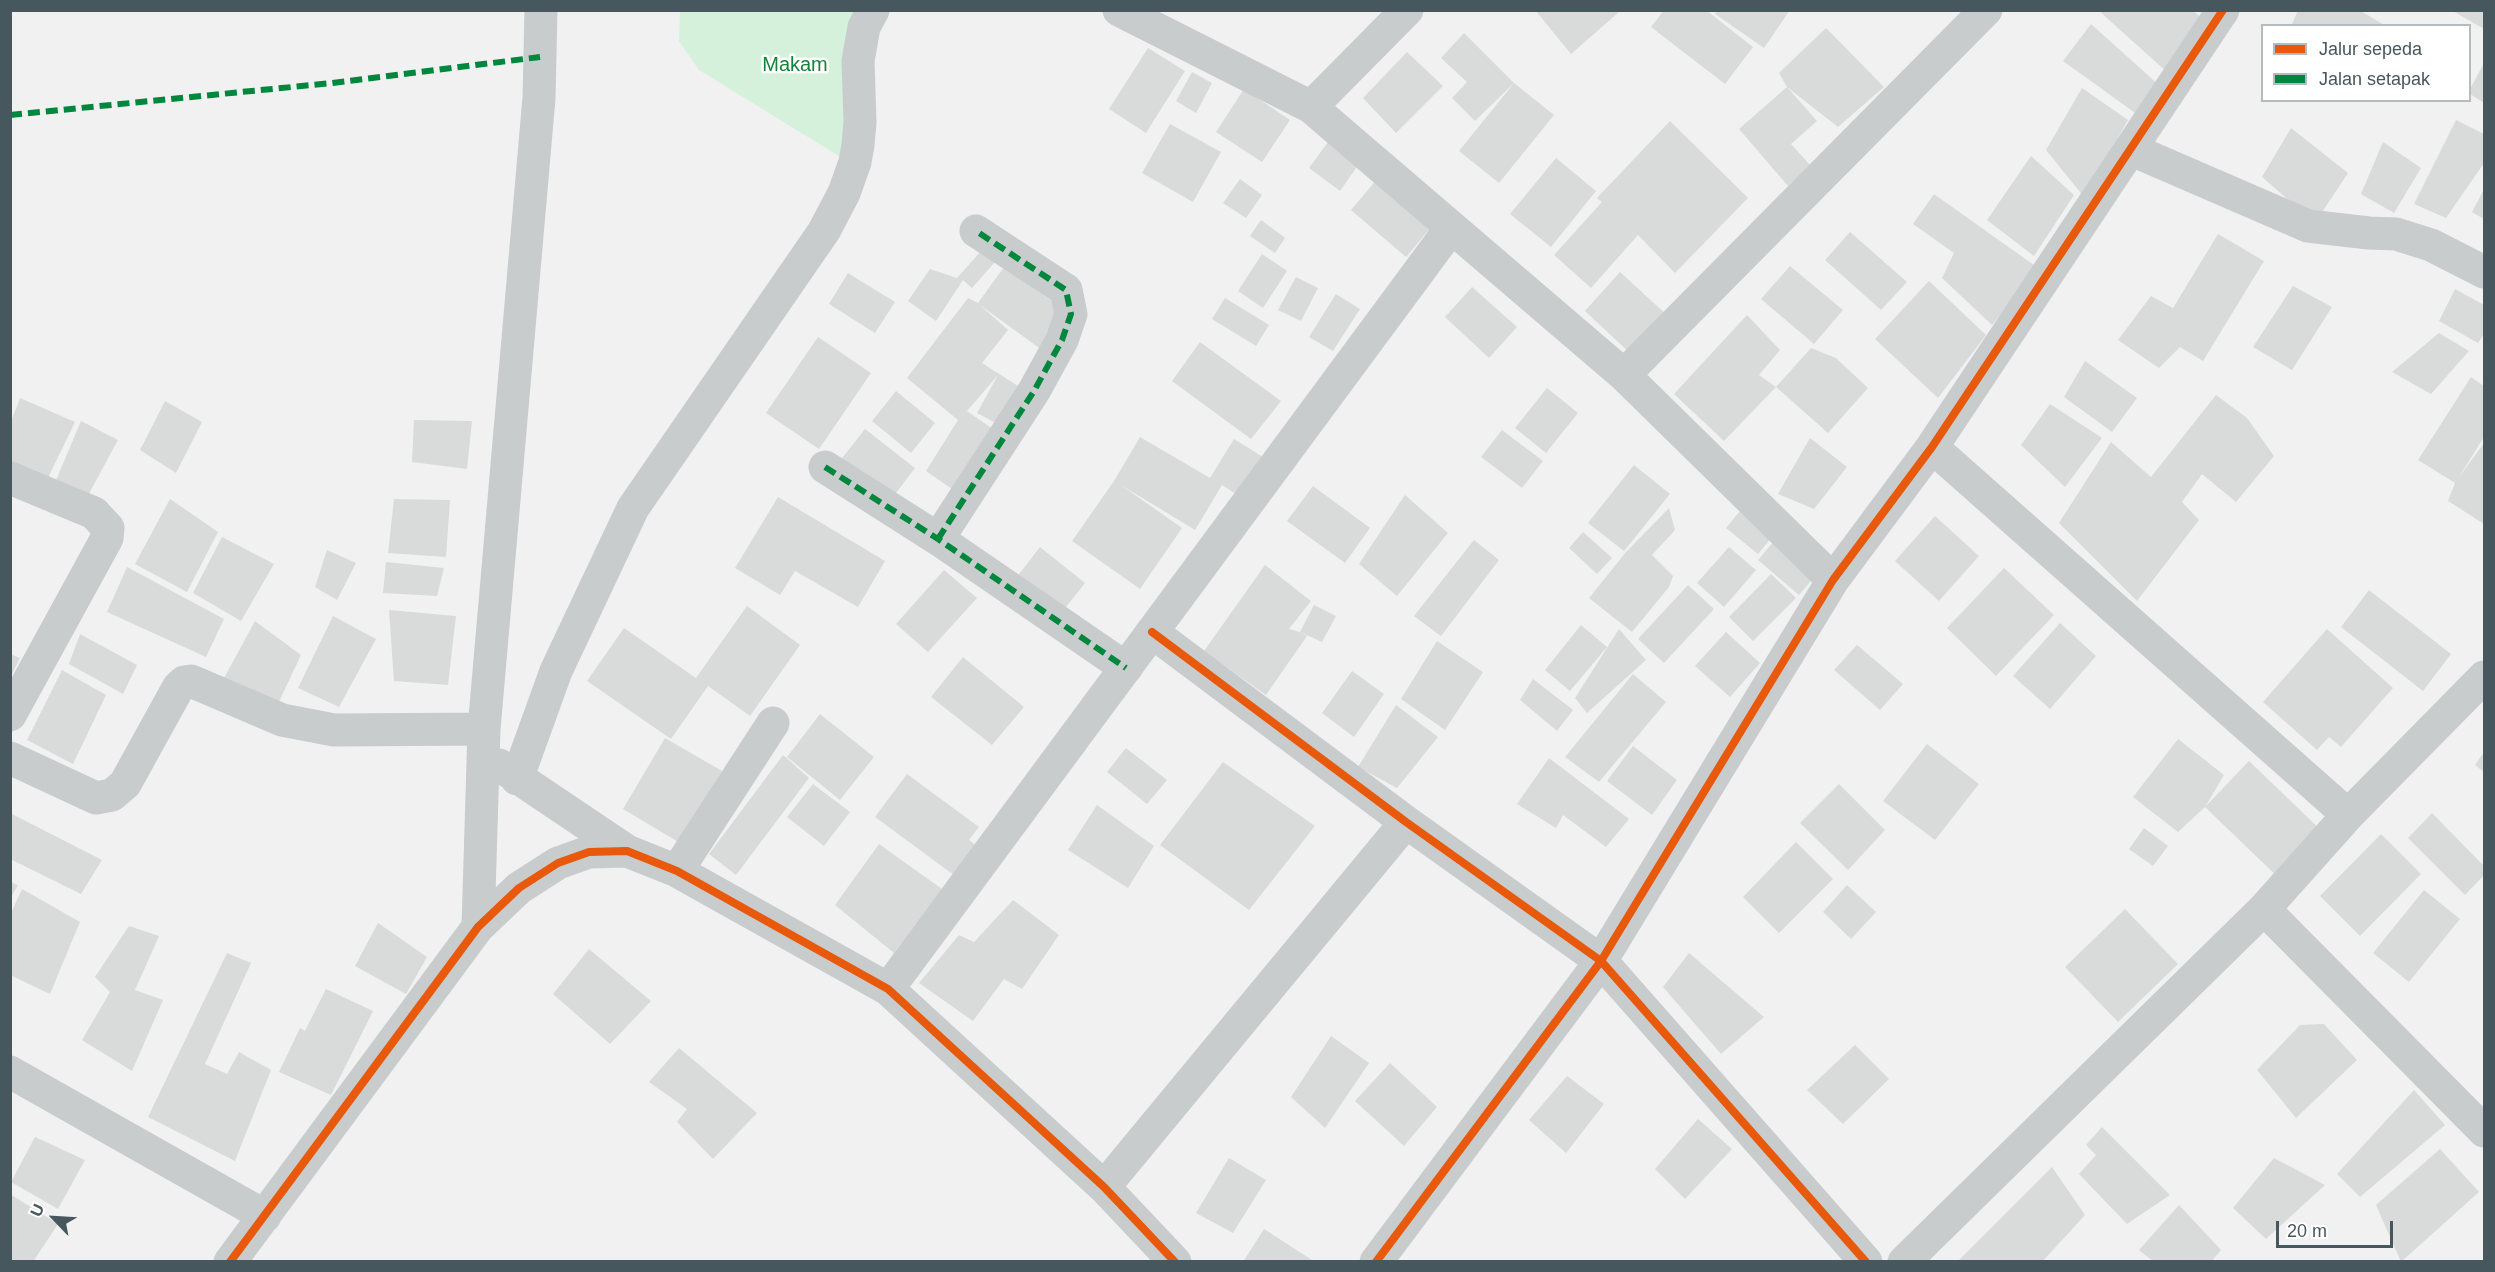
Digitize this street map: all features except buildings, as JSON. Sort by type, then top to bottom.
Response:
[{"type":"street","points":[[478,927],[484,741],[540,84],[541,10]]},
{"type":"street","points":[[517,779],[556,671],[633,508],[824,231],[844,193],[855,162],[858,145],[860,122],[858,61],[864,27],[873,10]]},
{"type":"street","points":[[1119,10],[1311,107],[1624,375],[1833,580]]},
{"type":"street","points":[[1311,107],[1407,10]]},
{"type":"street","points":[[1624,375],[1986,10]]},
{"type":"street","points":[[1376,1262],[1600,961],[1833,580],[1932,447],[2223,10]]},
{"type":"street","points":[[2130,149],[2290,220],[2308,226],[2396,234],[2431,245],[2484,272]]},
{"type":"street","points":[[888,989],[1451,228]]},
{"type":"street","points":[[938,538],[1034,392],[1062,340],[1071,314],[1066,290],[976,231]]},
{"type":"street","points":[[1932,447],[2348,815]]},
{"type":"street","points":[[825,467],[938,538],[1126,668]]},
{"type":"street","points":[[10,478],[94,513],[108,528],[107,538],[10,715]]},
{"type":"street","points":[[1152,632],[1406,822],[1600,961],[1866,1262]]},
{"type":"street","points":[[1904,1262],[2264,909],[2348,815],[2484,677]]},
{"type":"street","points":[[10,758],[96,798],[112,795],[124,784],[178,688],[184,682],[191,681],[282,720],[334,730],[484,741],[517,779],[627,851],[677,871],[888,989],[1104,1187],[1175,1262]]},
{"type":"street","points":[[677,871],[773,723]]},
{"type":"street","points":[[1104,1187],[1406,822]]},
{"type":"street","points":[[230,1262],[478,927],[519,888],[558,863],[589,852],[627,851]]},
{"type":"street","points":[[2264,909],[2484,1131]]},
{"type":"street","points":[[10,1072],[265,1216]]},
{"type":"green space","name":"Makam","points":[[680,11],[863,11],[842,158],[699,70],[679,41]]},
{"type":"marked path","points":[[10,115],[332,83],[540,57]]},
{"type":"marked path","points":[[938,539],[1034,391],[1062,340],[1071,314],[1066,290],[976,231]]},
{"type":"marked path","points":[[825,467],[938,539],[1126,668]]},
{"type":"cycle path","points":[[1376,1262],[1601,961],[1833,580],[1932,447],[2223,10]]},
{"type":"cycle path","points":[[1152,632],[1406,822],[1601,961],[1866,1262]]},
{"type":"cycle path","points":[[230,1262],[478,927],[519,888],[558,863],[589,852],[627,851],[677,871],[888,989],[1104,1187],[1175,1262]]}]
